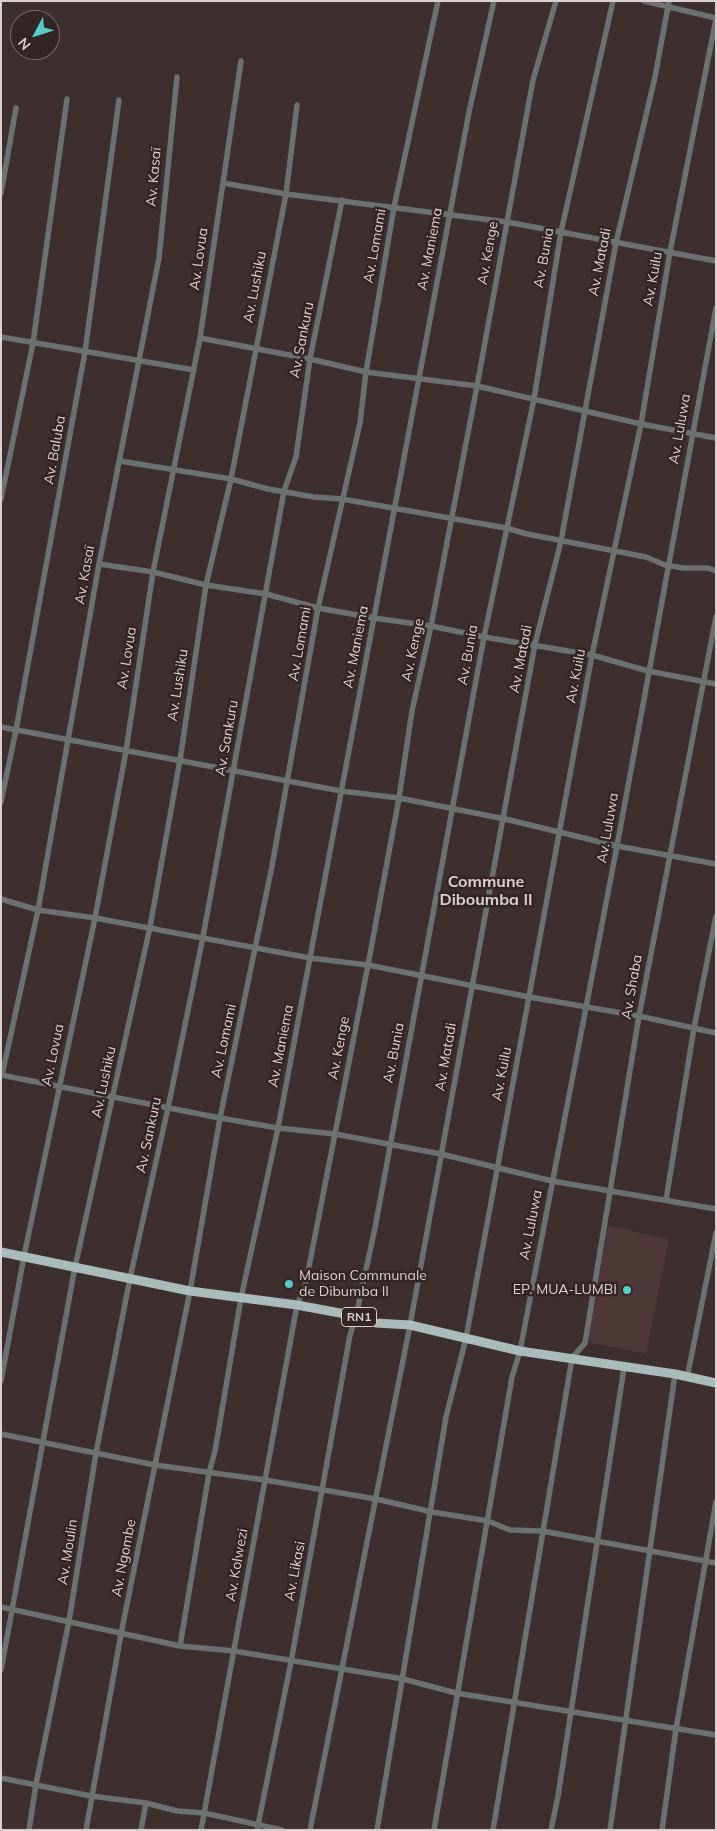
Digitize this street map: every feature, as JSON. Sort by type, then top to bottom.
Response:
[{"type":"highway","name":"RN1","points":[[1,1252],[190,1291],[297,1304],[356,1316],[376,1323],[410,1325],[520,1350],[624,1368],[675,1374],[716,1383]]},
{"type":"street","name":"Av. Lomami","points":[[190,1291],[220,1118],[256,948],[318,608],[360,423],[366,372],[394,207],[438,1]]},
{"type":"street","name":"Av. Maniema","points":[[180,1646],[241,1298],[278,1128],[469,112],[494,1]]},
{"type":"street","name":"Av. Kenge","points":[[297,1304],[304,1287],[368,965],[400,798],[412,710],[431,626],[533,80],[556,1]]},
{"type":"street","name":"Av. Bunia","points":[[356,1316],[375,1228],[450,809],[506,528],[534,399],[561,232],[613,1]]},
{"type":"street","points":[[644,1],[716,18]]},
{"type":"street","name":"Av. Matadi","points":[[310,1830],[410,1325],[505,819],[535,644],[561,541],[616,243],[655,77],[669,1]]},
{"type":"street","name":"Av. Kuilu","points":[[377,1830],[432,1512],[446,1417],[466,1338],[592,655],[616,552],[642,424],[670,252],[716,18]]},
{"type":"street","name":"Av. Lovua","points":[[1,1381],[24,1256],[95,918],[126,750],[153,572],[200,338],[241,61]]},
{"type":"street","name":"Av. Kasaï","points":[[2,1075],[38,910],[99,564],[159,258],[176,77]]},
{"type":"street","points":[[1,499],[33,343],[67,99]]},
{"type":"street","name":"Av. Baluba","points":[[1,802],[16,730],[85,352],[118,100]]},
{"type":"street","name":"Av. Lushiku","points":[[1,1670],[74,1267],[150,927],[180,760],[206,585],[230,479],[286,194],[297,105]]},
{"type":"street","points":[[1,193],[16,108]]},
{"type":"street","points":[[223,183],[286,194],[507,222],[716,262]]},
{"type":"street","name":"Av. Sankuru","points":[[130,1278],[168,1108],[203,937],[284,491],[296,457],[310,359],[342,200]]},
{"type":"street","name":"Av. Luluwa","points":[[434,1830],[456,1693],[512,1377],[520,1350],[617,846],[669,565],[691,433],[716,308]]},
{"type":"street","points":[[1,337],[194,370]]},
{"type":"street","points":[[200,338],[366,372],[477,386],[586,412],[716,438]]},
{"type":"street","points":[[120,461],[230,479],[284,491],[342,499],[395,510],[506,528],[646,558],[669,565],[690,569],[708,568],[716,571]]},
{"type":"street","points":[[99,564],[153,572],[206,585],[266,594],[318,608],[592,655],[648,671],[716,684]]},
{"type":"street","name":"Av. Shaba","points":[[572,1358],[585,1344],[639,1016],[702,681],[716,617]]},
{"type":"street","points":[[1,727],[341,791],[400,798],[505,819],[559,834],[716,864]]},
{"type":"street","points":[[1,899],[38,910],[150,927],[310,958],[368,965],[473,984],[529,997],[639,1016],[716,1033]]},
{"type":"street","points":[[666,1200],[694,1028],[716,916]]},
{"type":"street","points":[[2,1075],[220,1118],[278,1128],[335,1134],[441,1154],[552,1181],[716,1209]]},
{"type":"street","points":[[687,1378],[716,1233]]},
{"type":"street","name":"Av. Moulin","points":[[30,1830],[36,1784],[69,1621],[96,1453],[130,1278]]},
{"type":"street","name":"Av. Ngombe","points":[[86,1830],[122,1634],[190,1291]]},
{"type":"street","name":"Av. Kolwezi","points":[[200,1830],[297,1304]]},
{"type":"street","name":"Av. Likasi","points":[[257,1828],[291,1662],[350,1336],[356,1316]]},
{"type":"street","points":[[492,1830],[572,1358]]},
{"type":"street","points":[[551,1830],[624,1368]]},
{"type":"street","points":[[610,1830],[675,1374]]},
{"type":"street","points":[[1,1434],[44,1441],[155,1465],[265,1480],[376,1499],[432,1512],[488,1521],[510,1530],[542,1531],[716,1563]]},
{"type":"street","points":[[662,1830],[676,1729],[716,1502]]},
{"type":"street","points":[[1,1607],[180,1646],[234,1651],[291,1662],[343,1669],[403,1679],[456,1693],[571,1710],[716,1735]]},
{"type":"street","points":[[1,1778],[177,1811],[204,1813],[257,1828],[282,1830]]},
{"type":"street","points":[[141,1830],[146,1804]]},
{"type":"shaded area","name":"EP. MUA-LUMBI","points":[[608,1226],[669,1239],[646,1354],[586,1342]]},
{"type":"place","name":"Maison Communale de Dibumba II","points":[[289,1284]]},
{"type":"place","name":"EP. MUA-LUMBI","points":[[627,1290]]},
{"type":"district","name":"Commune Diboumba II","points":[[486,891]]}]
